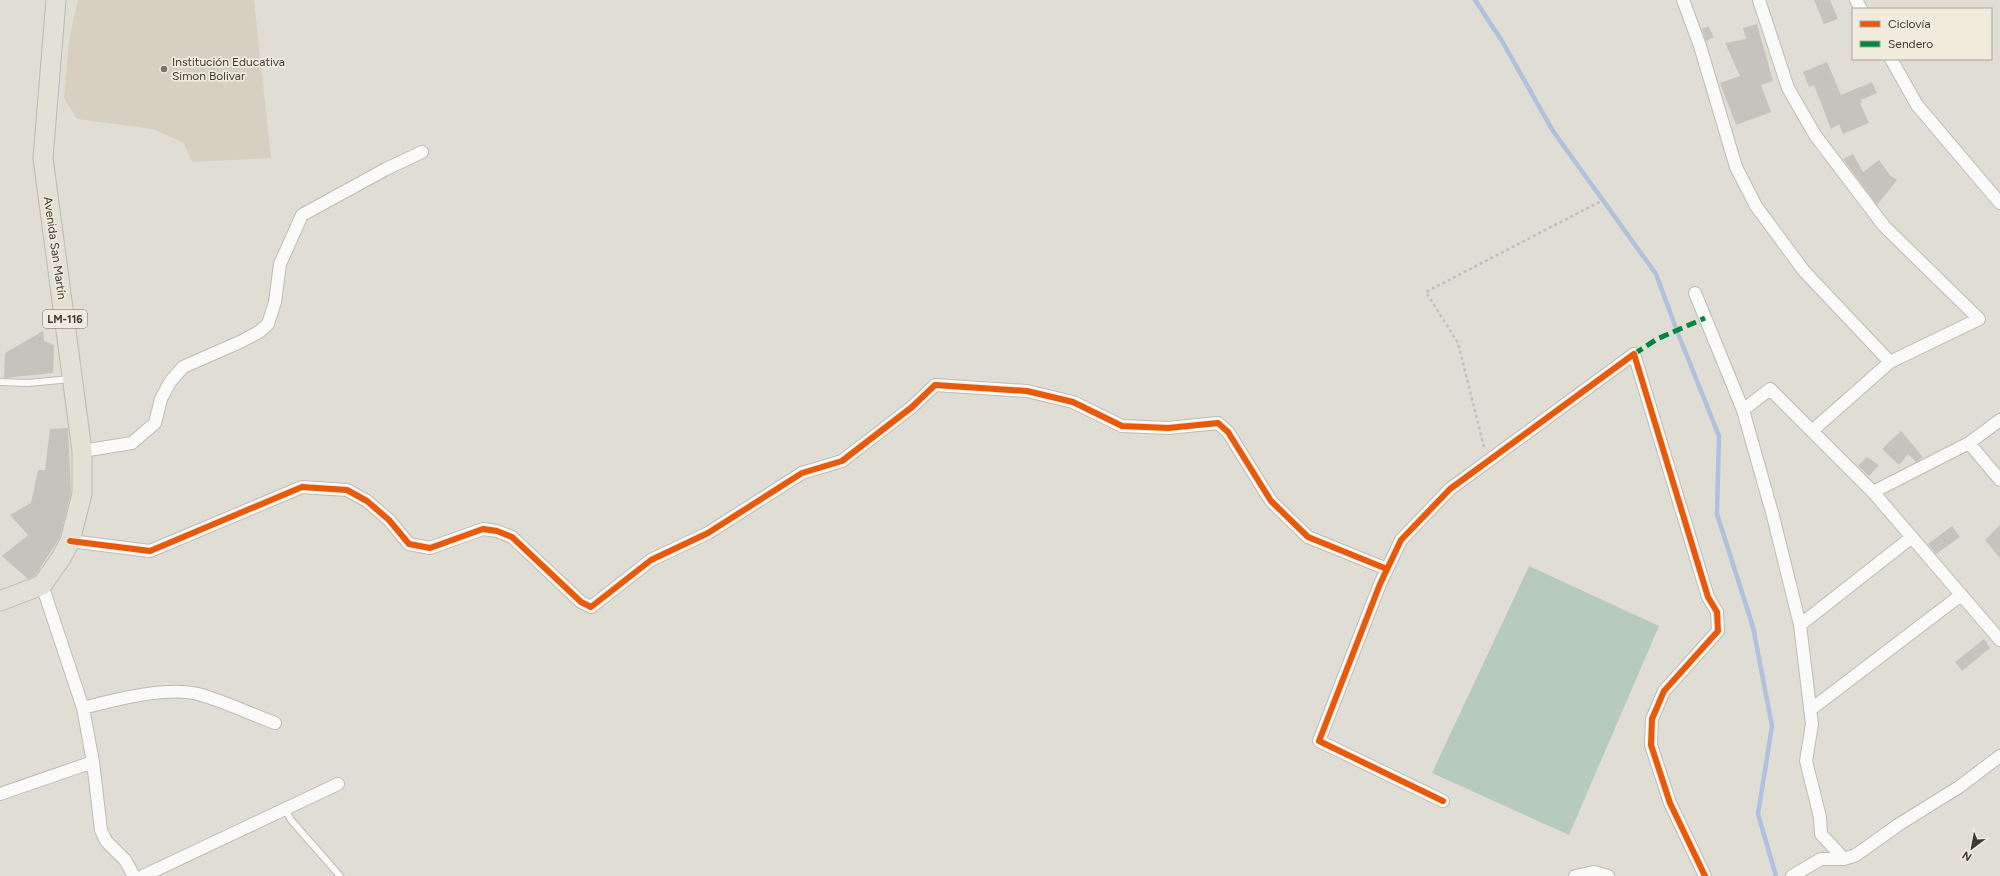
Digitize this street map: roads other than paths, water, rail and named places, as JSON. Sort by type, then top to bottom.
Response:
[{"type":"main road","name":"Avenida San Martín","points":[[42,585],[61,558],[70,541],[82,494],[82,451],[43,158],[56,0]]},
{"type":"main road","points":[[0,601],[42,585]]},
{"type":"street","points":[[1683,0],[1700,46],[1736,167],[1756,206],[1804,270],[1890,362]]},
{"type":"street","points":[[1759,0],[1788,88],[1815,135],[1884,226],[1978,319],[1890,362],[1812,431]]},
{"type":"street","points":[[1892,60],[1917,105],[2000,203]]},
{"type":"street","points":[[82,451],[132,443],[155,423],[161,400],[170,382],[183,367],[240,342],[259,332],[268,324],[275,302],[280,264],[302,215],[386,169],[422,152]]},
{"type":"street","points":[[1695,293],[1743,410],[1773,516],[1800,626],[1812,724],[1806,762],[1820,817],[1821,834],[1844,859]]},
{"type":"street","points":[[1443,801],[1319,741],[1387,569],[1401,540],[1450,489],[1634,354],[1708,597],[1717,612],[1718,631],[1664,691],[1652,720],[1651,745],[1670,803],[1705,876]]},
{"type":"street","points":[[70,541],[150,551],[302,487],[347,490],[367,501],[409,544],[430,548],[483,529],[497,531],[512,537],[581,602],[591,606],[651,560],[708,533],[802,473],[842,461],[912,407],[935,385],[1027,391],[1073,402],[1122,426],[1168,428],[1218,422],[1228,432],[1271,501],[1308,537],[1387,569]]},
{"type":"street","points":[[1743,410],[1770,389],[1873,492],[2000,640]]},
{"type":"street","points":[[1873,492],[1969,443],[2000,420]]},
{"type":"street","points":[[1969,443],[2000,480]]},
{"type":"street","points":[[1800,626],[1912,537]]},
{"type":"street","points":[[42,585],[83,708],[93,762],[101,830],[106,841],[125,860],[134,876]]},
{"type":"street","points":[[1810,710],[1961,595]]},
{"type":"street","points":[[83,708],[123,698],[170,693],[197,694],[275,723]]},
{"type":"street","points":[[1792,876],[1821,859],[1844,859],[1856,855],[1898,825],[1959,787],[2000,756]]},
{"type":"street","points":[[0,794],[93,762]]},
{"type":"street","points":[[144,876],[338,784]]},
{"type":"street","points":[[1575,876],[1594,872],[1608,876]]},
{"type":"lane","points":[[0,382],[28,383],[73,379]]},
{"type":"lane","points":[[285,809],[291,820],[340,876]]},
{"type":"waterway","points":[[1475,0],[1502,41],[1553,131],[1656,274],[1719,436],[1717,514],[1753,627],[1772,726],[1758,814],[1776,876]]},
{"type":"place","name":"Institución Educativa Simon Bolivar","points":[[164,69]]}]
